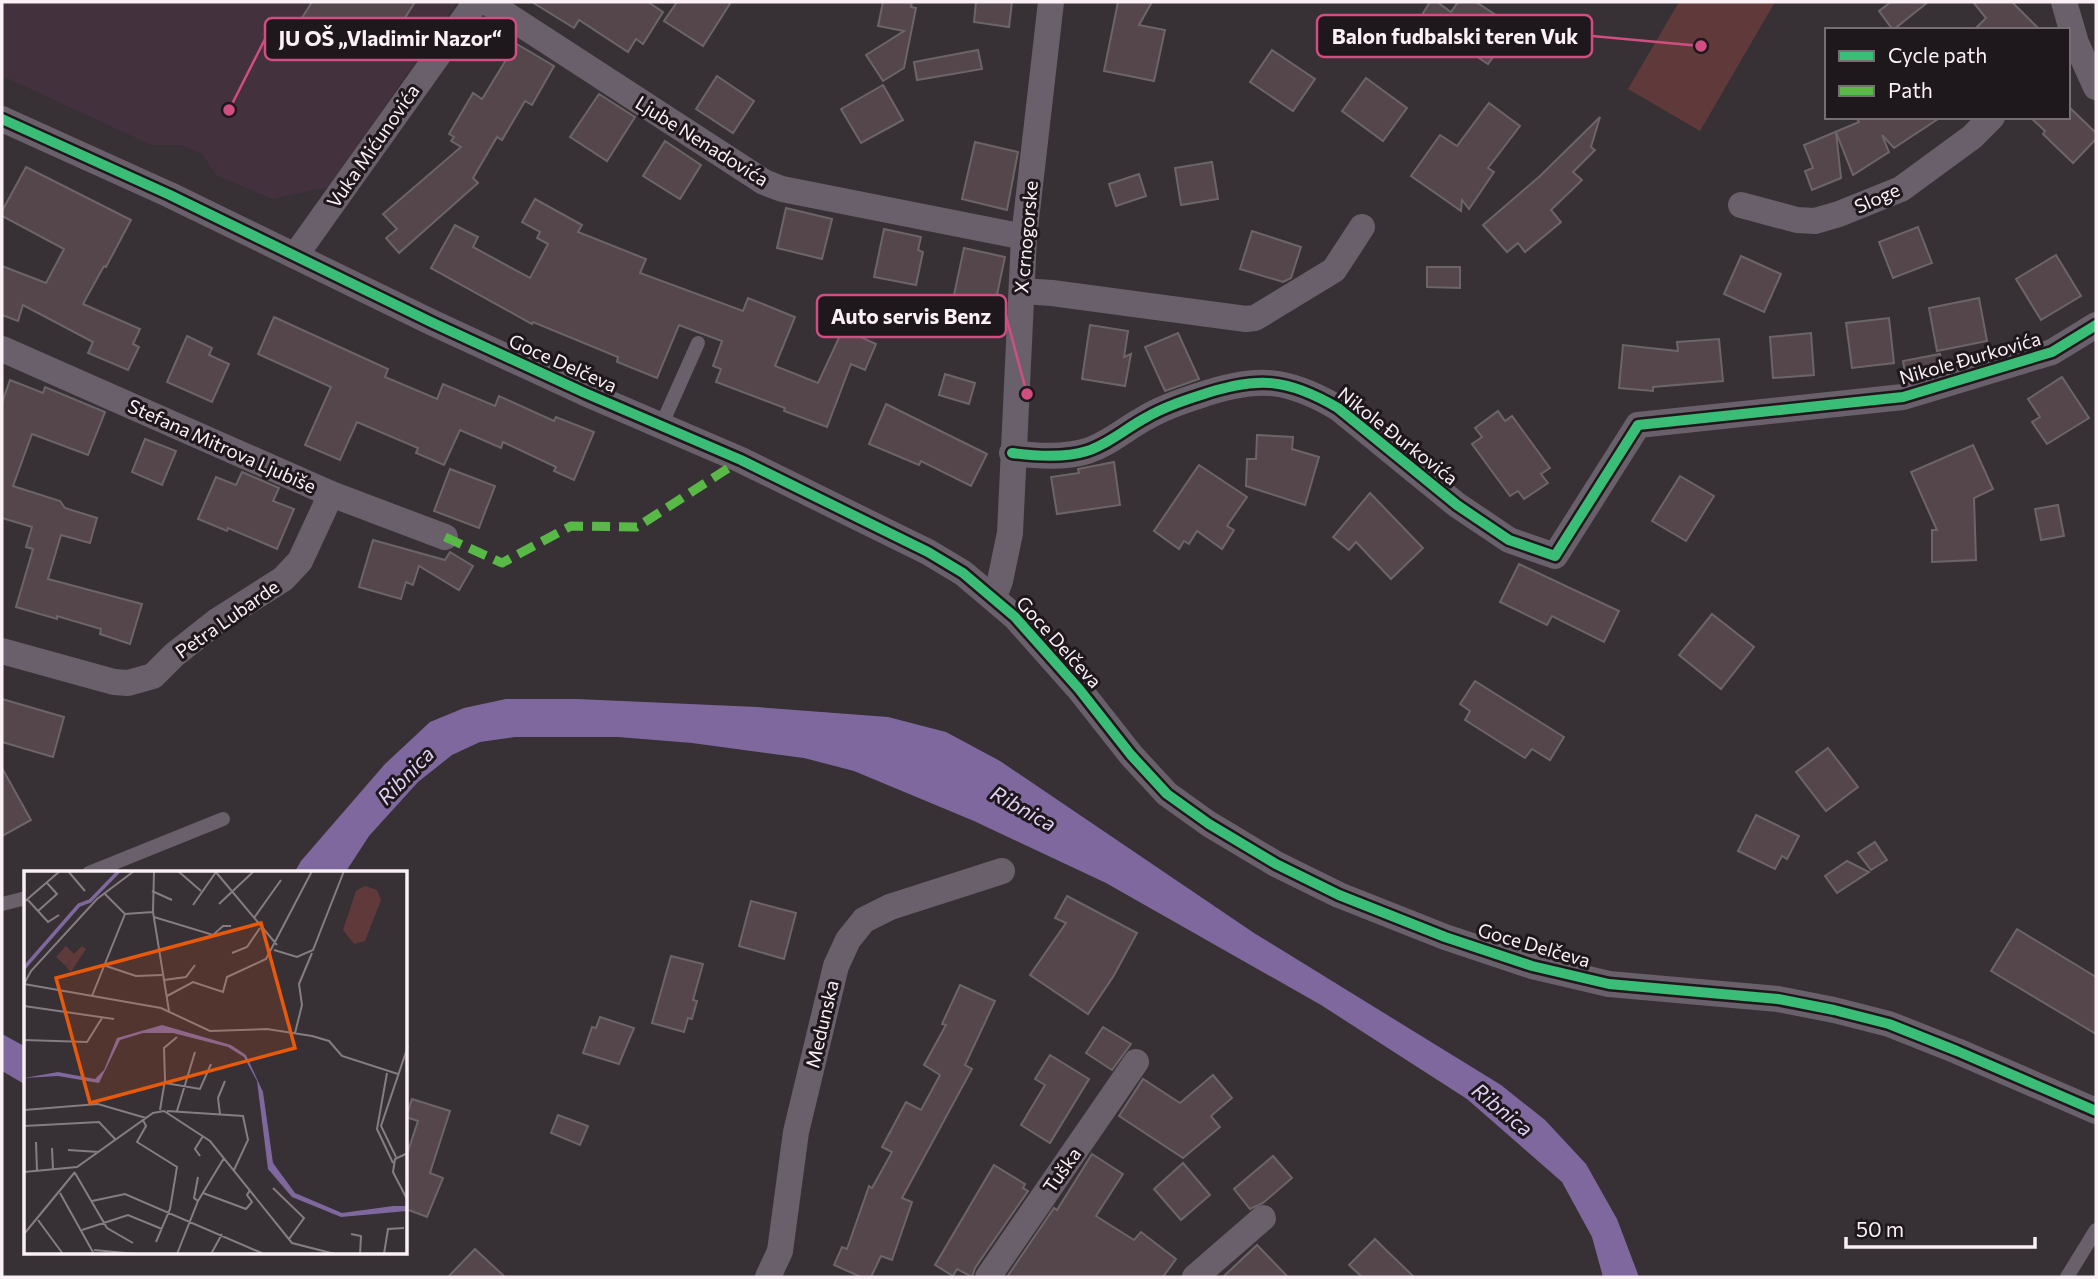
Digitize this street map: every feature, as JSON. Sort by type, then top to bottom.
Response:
[{"type":"street","name":"Vuka Mićunovića","points":[[295,256],[476,2]]},
{"type":"street","name":"Ljube Nenadovića","points":[[487,2],[764,182],[782,189],[1024,237]]},
{"type":"street","name":"X crnogorske","points":[[994,597],[1010,533],[1024,237],[1051,2]]},
{"type":"street","points":[[2064,2],[2069,28]]},
{"type":"street","points":[[2072,45],[2096,87]]},
{"type":"street","name":"Goce Delčeva","points":[[2,119],[170,195],[433,323],[741,460],[928,552],[963,573],[994,597],[1036,640],[1131,755],[1167,794],[1209,824],[1276,864],[1339,895],[1445,937],[1532,966],[1609,984],[1778,999],[1889,1024],[2096,1111]]},
{"type":"street","name":"Sloge","points":[[1741,205],[1797,220],[1815,221],[1839,214],[1901,189],[1972,136],[1990,119]]},
{"type":"street","points":[[1022,291],[1246,319],[1255,317],[1334,270],[1362,227]]},
{"type":"street","name":"Nikole Đurkovića","points":[[1012,453],[1057,455],[1085,452],[1113,439],[1164,408],[1231,385],[1253,382],[1294,386],[1338,408],[1457,505],[1509,541],[1555,556],[1638,425],[1903,397],[2052,352],[2096,325]]},
{"type":"street","name":"Stefana Mitrova Ljubiše","points":[[2,349],[331,494],[445,537]]},
{"type":"street","name":"Petra Lubarde","points":[[2,651],[114,682],[128,683],[153,676],[174,655],[217,621],[275,585],[291,571],[300,561],[331,494]]},
{"type":"street","name":"Medunska","points":[[768,1277],[780,1251],[802,1106],[836,967],[848,940],[864,920],[890,907],[1002,871]]},
{"type":"street","name":"Tuška","points":[[988,1277],[1136,1062]]},
{"type":"street","points":[[1195,1277],[1263,1218]]},
{"type":"lane","points":[[661,426],[698,343]]},
{"type":"lane","points":[[94,871],[223,818]]},
{"type":"lane","points":[[2,904],[24,898]]},
{"type":"lane","points":[[2067,1277],[2096,1230]]},
{"type":"shaded area","points":[[2,2],[457,2],[329,187],[272,199],[216,175],[202,154],[181,145],[151,145],[2,76]]},
{"type":"shaded area","points":[[1679,2],[1775,2],[1700,131],[1628,89]]},
{"type":"water","name":"Ribnica","points":[[506,699],[577,699],[757,707],[888,717],[946,732],[1000,761],[1254,933],[1501,1085],[1545,1120],[1586,1164],[1617,1219],[1639,1277],[1603,1277],[1592,1237],[1562,1182],[1467,1099],[1321,1005],[1106,883],[974,821],[854,771],[804,758],[692,743],[618,737],[515,737],[480,742],[452,755],[418,782],[369,836],[346,871],[295,871],[385,764],[430,722],[464,708]]},
{"type":"water","points":[[2,1034],[24,1046],[24,1084],[2,1071]]},
{"type":"building","points":[[312,2],[415,2],[379,59],[355,44],[353,49],[325,32],[323,36],[300,21]]},
{"type":"building","points":[[532,2],[648,2],[663,12],[643,44],[636,39],[628,52],[579,20],[574,28]]},
{"type":"building","points":[[677,2],[731,2],[703,46],[664,21]]},
{"type":"building","points":[[883,2],[912,2],[911,7],[916,8],[904,68],[883,81],[866,55],[904,31],[878,26]]},
{"type":"building","points":[[976,2],[1012,2],[1009,27],[974,22]]},
{"type":"building","points":[[1118,2],[1152,2],[1139,25],[1165,30],[1154,81],[1104,71]]},
{"type":"building","points":[[1430,2],[1437,2],[1451,12],[1458,2],[1476,2],[1514,27],[1488,64],[1420,18]]},
{"type":"building","points":[[1891,2],[1928,2],[1896,28],[1892,28],[1879,11]]},
{"type":"building","points":[[1973,2],[2012,2],[2038,28],[1976,28],[1986,18]]},
{"type":"building","points":[[510,40],[554,66],[532,105],[525,101],[502,140],[497,137],[473,178],[478,183],[399,253],[386,238],[397,229],[383,214],[461,147],[451,141],[454,137],[449,134],[473,93],[482,99],[506,60],[500,57]]},
{"type":"building","points":[[978,50],[982,69],[917,80],[914,62]]},
{"type":"building","points":[[1272,50],[1315,79],[1293,111],[1250,82]]},
{"type":"building","points":[[717,76],[754,101],[733,133],[696,109]]},
{"type":"building","points":[[1366,78],[1407,108],[1383,141],[1342,111]]},
{"type":"building","points":[[883,85],[903,120],[861,143],[841,109]]},
{"type":"building","points":[[599,94],[635,117],[607,161],[570,137]]},
{"type":"building","points":[[1489,103],[1520,126],[1488,168],[1494,172],[1469,209],[1462,200],[1461,211],[1411,176],[1440,135],[1457,146]]},
{"type":"building","points":[[2070,108],[2096,133],[2096,139],[2073,163],[2043,134],[2045,131],[2032,119],[2070,119]]},
{"type":"building","points":[[1600,117],[1591,147],[1595,150],[1573,172],[1582,180],[1551,210],[1561,222],[1525,252],[1518,243],[1507,252],[1483,225],[1540,176]]},
{"type":"building","points":[[1857,119],[1938,119],[1894,148],[1882,135],[1889,152],[1853,175],[1836,132],[1841,178],[1812,190],[1805,171],[1813,168],[1804,145],[1859,122]]},
{"type":"building","points":[[665,141],[701,165],[680,199],[643,176]]},
{"type":"building","points":[[975,142],[1018,152],[1007,210],[962,199]]},
{"type":"building","points":[[1212,162],[1218,199],[1181,205],[1175,168]]},
{"type":"building","points":[[26,167],[131,220],[83,304],[140,329],[133,344],[139,347],[128,370],[88,353],[93,342],[23,305],[18,321],[2,315],[2,266],[46,283],[64,249],[2,216],[2,211]]},
{"type":"building","points":[[1139,174],[1146,196],[1116,206],[1109,184]]},
{"type":"building","points":[[535,199],[582,225],[578,232],[646,259],[640,273],[743,311],[748,298],[795,317],[775,366],[818,383],[843,329],[876,344],[865,370],[851,364],[827,427],[716,382],[721,369],[713,366],[722,341],[679,325],[657,378],[617,362],[618,357],[533,322],[532,324],[431,268],[455,225],[478,237],[473,247],[530,278],[548,244],[537,238],[540,232],[522,222]]},
{"type":"building","points":[[786,208],[832,219],[822,259],[777,248]]},
{"type":"building","points":[[1918,227],[1932,263],[1893,278],[1879,242]]},
{"type":"building","points":[[884,229],[921,237],[918,250],[923,252],[916,285],[874,277]]},
{"type":"building","points":[[1252,231],[1301,247],[1291,278],[1283,282],[1240,269]]},
{"type":"building","points":[[964,248],[1005,257],[995,304],[954,295]]},
{"type":"building","points":[[2056,255],[2081,296],[2041,320],[2016,279]]},
{"type":"building","points":[[1741,256],[1781,274],[1764,312],[1724,294]]},
{"type":"building","points":[[1427,267],[1460,267],[1460,288],[1427,287]]},
{"type":"building","points":[[1979,298],[1987,341],[1937,351],[1929,308]]},
{"type":"building","points":[[274,317],[388,369],[385,377],[437,399],[443,384],[495,406],[499,396],[554,421],[556,417],[594,432],[574,480],[554,471],[556,467],[503,442],[501,448],[460,430],[444,465],[416,453],[418,448],[357,422],[340,460],[305,445],[331,387],[258,354]]},
{"type":"building","points":[[1889,318],[1894,363],[1852,368],[1846,323]]},
{"type":"building","points":[[1090,325],[1128,331],[1124,357],[1131,354],[1125,386],[1082,379]]},
{"type":"building","points":[[1178,333],[1199,379],[1165,391],[1145,347]]},
{"type":"building","points":[[1811,333],[1814,375],[1773,378],[1770,337]]},
{"type":"building","points":[[187,336],[212,348],[209,355],[229,364],[212,402],[167,382]]},
{"type":"building","points":[[1719,339],[1723,381],[1653,387],[1653,391],[1619,388],[1623,345],[1678,351],[1677,342]]},
{"type":"building","points":[[1940,354],[1943,369],[1906,380],[1903,361]]},
{"type":"building","points":[[945,374],[975,383],[969,404],[939,395]]},
{"type":"building","points":[[2062,377],[2089,418],[2047,444],[2032,422],[2040,417],[2028,399]]},
{"type":"building","points":[[10,380],[43,393],[45,387],[105,412],[88,455],[32,434],[13,486],[60,501],[65,508],[97,518],[90,543],[61,535],[48,579],[142,604],[130,644],[100,634],[101,629],[16,607],[33,549],[26,547],[32,527],[2,518],[2,403]]},
{"type":"building","points":[[886,404],[987,454],[971,486],[921,461],[919,465],[869,444]]},
{"type":"building","points":[[1498,411],[1505,421],[1512,416],[1550,468],[1541,474],[1548,483],[1524,499],[1518,491],[1510,496],[1472,444],[1482,437],[1475,428]]},
{"type":"building","points":[[1257,435],[1293,437],[1292,449],[1319,457],[1305,505],[1246,486],[1247,459],[1256,459]]},
{"type":"building","points":[[145,439],[176,451],[162,485],[132,472]]},
{"type":"building","points":[[1973,445],[1993,489],[1974,498],[1976,560],[1932,562],[1932,530],[1937,530],[1911,472]]},
{"type":"building","points":[[1114,462],[1120,505],[1057,514],[1051,477],[1079,473],[1078,469]]},
{"type":"building","points":[[1199,465],[1247,497],[1227,526],[1234,530],[1222,549],[1197,531],[1189,544],[1184,541],[1179,549],[1154,531]]},
{"type":"building","points":[[450,469],[495,486],[479,528],[434,511]]},
{"type":"building","points":[[242,472],[279,488],[273,501],[294,509],[277,549],[228,528],[227,531],[198,519],[216,477],[236,485]]},
{"type":"building","points":[[1680,476],[1714,496],[1686,541],[1652,521]]},
{"type":"building","points":[[1370,493],[1423,548],[1391,579],[1356,542],[1349,550],[1333,537]]},
{"type":"building","points":[[2058,505],[2064,536],[2041,540],[2035,509]]},
{"type":"building","points":[[373,540],[445,560],[450,552],[473,566],[459,590],[419,566],[413,585],[406,582],[401,599],[359,587]]},
{"type":"building","points":[[1519,564],[1619,611],[1604,642],[1552,616],[1547,625],[1500,602]]},
{"type":"building","points":[[1712,614],[1754,647],[1721,689],[1679,655]]},
{"type":"building","points":[[1475,681],[1564,737],[1550,760],[1532,749],[1525,758],[1465,720],[1470,711],[1460,704]]},
{"type":"building","points":[[2,699],[64,717],[53,757],[2,742]]},
{"type":"building","points":[[1828,748],[1858,787],[1826,811],[1796,772]]},
{"type":"building","points":[[2,768],[31,820],[2,836]]},
{"type":"building","points":[[1756,815],[1799,836],[1787,859],[1782,856],[1775,869],[1738,851]]},
{"type":"building","points":[[1875,842],[1887,860],[1871,870],[1858,853]]},
{"type":"building","points":[[1847,861],[1869,872],[1837,893],[1825,876]]},
{"type":"building","points":[[1067,896],[1137,933],[1113,977],[1088,1014],[1030,975],[1066,923],[1055,918]]},
{"type":"building","points":[[751,901],[796,913],[784,959],[739,946]]},
{"type":"building","points":[[2017,929],[2096,977],[2096,1034],[1991,971]]},
{"type":"building","points":[[671,956],[703,964],[693,1000],[697,1001],[692,1019],[688,1018],[684,1032],[652,1023]]},
{"type":"building","points":[[960,985],[995,1001],[965,1065],[972,1069],[902,1198],[912,1202],[892,1260],[881,1256],[871,1277],[861,1277],[834,1265],[842,1247],[847,1249],[869,1186],[872,1188],[892,1152],[882,1147],[906,1102],[921,1110],[940,1075],[924,1065],[946,1025],[942,1024]]},
{"type":"building","points":[[600,1017],[634,1028],[619,1064],[583,1053],[592,1027],[596,1028]]},
{"type":"building","points":[[1103,1027],[1131,1044],[1112,1070],[1086,1053]]},
{"type":"building","points":[[1050,1055],[1089,1079],[1050,1143],[1021,1125],[1045,1085],[1035,1079]]},
{"type":"building","points":[[1213,1075],[1232,1098],[1211,1116],[1220,1127],[1183,1158],[1119,1116],[1143,1079],[1180,1103]]},
{"type":"building","points":[[412,1099],[450,1111],[430,1173],[443,1178],[427,1217],[408,1210],[408,1151],[418,1121],[408,1118]]},
{"type":"building","points":[[558,1115],[588,1126],[580,1145],[551,1133]]},
{"type":"building","points":[[1092,1154],[1123,1174],[1096,1216],[1134,1240],[1141,1232],[1176,1259],[1163,1277],[1007,1277],[1054,1208],[1057,1210]]},
{"type":"building","points":[[1273,1156],[1292,1178],[1263,1203],[1250,1209],[1234,1189]]},
{"type":"building","points":[[1183,1163],[1210,1195],[1181,1220],[1154,1189]]},
{"type":"building","points":[[994,1165],[1025,1184],[1023,1188],[1028,1191],[975,1268],[972,1277],[957,1269],[953,1276],[935,1265]]},
{"type":"building","points":[[1375,1239],[1414,1277],[1362,1277],[1349,1265]]},
{"type":"building","points":[[1257,1245],[1288,1277],[1223,1277]]},
{"type":"building","points":[[475,1249],[505,1277],[448,1277]]},
{"type":"marked path","points":[[445,537],[502,563],[571,526],[637,527],[741,460]]},
{"type":"cycle path","points":[[2,119],[170,195],[433,323],[585,393],[741,460],[928,552],[963,573],[1015,617],[1167,794],[1209,824],[1276,864],[1339,895],[1445,937],[1532,966],[1609,984],[1778,999],[1889,1024],[2096,1111]]},
{"type":"cycle path","points":[[1012,453],[1050,456],[1087,451],[1160,410],[1194,397],[1239,385],[1271,383],[1287,386],[1338,408],[1457,505],[1509,540],[1555,556],[1638,425],[1903,397],[2052,352],[2096,325]]},
{"type":"place","name":"Balon fudbalski teren Vuk","points":[[1701,46]]},
{"type":"place","name":"JU OŠ „Vladimir Nazor“","points":[[229,110]]},
{"type":"place","name":"Auto servis Benz","points":[[1027,394]]}]
